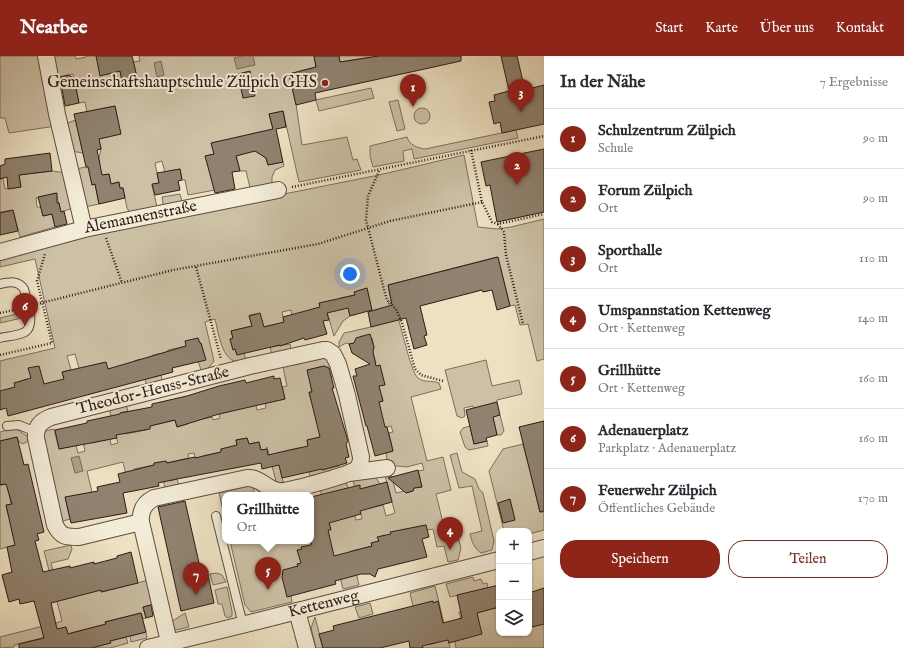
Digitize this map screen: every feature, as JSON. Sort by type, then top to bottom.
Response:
[{"type":"street","name":"Alemannenstraße","points":[[46,56],[57,114],[84,230],[278,190]]},
{"type":"street","points":[[0,252],[84,230]]},
{"type":"street","name":"Theodor-Heuss-Straße","points":[[36,432],[40,424],[51,417],[224,373],[327,350],[333,354],[338,364],[347,395],[361,457],[361,462],[358,468],[347,474]]},
{"type":"street","points":[[36,432],[36,438],[55,525],[58,532],[63,536],[79,537],[141,522]]},
{"type":"street","name":"Theodor-Heuss-Straße","points":[[169,642],[141,522],[143,507],[149,500],[247,478],[257,479],[276,491],[289,491],[347,474],[387,468]]},
{"type":"street","points":[[532,551],[544,548]]},
{"type":"street","name":"Kettenweg","points":[[148,648],[496,561]]},
{"type":"street","points":[[298,611],[307,648]]},
{"type":"lane","points":[[0,284],[16,282],[22,286],[31,321],[28,329],[23,332],[0,338]]},
{"type":"lane","points":[[7,426],[19,425],[36,432]]},
{"type":"lane","points":[[216,516],[222,540]]},
{"type":"lane","points":[[223,544],[243,625]]},
{"type":"path","points":[[278,190],[544,136]]},
{"type":"path","points":[[471,150],[482,202],[492,222],[498,224],[544,214]]},
{"type":"path","points":[[379,170],[367,202],[366,220],[386,297],[396,309],[415,369],[421,375],[443,381]]},
{"type":"path","points":[[0,314],[174,270],[318,244],[390,221],[482,202]]},
{"type":"path","points":[[498,224],[504,232],[506,255],[524,324]]},
{"type":"path","points":[[101,226],[122,283]]},
{"type":"path","points":[[0,355],[52,343],[37,281],[49,240]]},
{"type":"path","points":[[196,267],[224,373]]},
{"type":"shaded area","points":[[0,56],[43,56],[56,126],[9,133],[5,118],[0,118]]},
{"type":"shaded area","points":[[50,56],[75,56],[76,59],[86,56],[103,56],[120,71],[122,81],[137,77],[133,62],[140,61],[139,56],[314,56],[316,67],[289,74],[296,104],[302,145],[347,137],[353,160],[357,159],[361,170],[299,182],[283,111],[269,114],[273,130],[251,134],[255,151],[261,150],[268,165],[283,162],[284,166],[275,170],[272,177],[272,188],[251,192],[246,171],[240,171],[232,139],[212,143],[214,154],[206,156],[215,190],[188,195],[185,180],[182,180],[180,169],[165,172],[162,161],[155,163],[159,183],[152,185],[158,211],[132,216],[127,208],[123,188],[120,188],[118,182],[111,184],[109,174],[91,178],[92,185],[95,184],[99,204],[85,207],[76,169],[100,164],[99,158],[101,149],[95,121],[117,116],[115,106],[87,112],[85,102],[79,103],[73,74],[55,78]]},
{"type":"shaded area","points":[[253,56],[255,65],[237,69],[234,58]]},
{"type":"shaded area","points":[[339,56],[378,56],[340,62]]},
{"type":"shaded area","points":[[161,61],[164,75],[157,77],[154,63]]},
{"type":"shaded area","points":[[371,88],[374,98],[319,111],[316,100]]},
{"type":"shaded area","points":[[398,100],[405,129],[397,131],[389,102]]},
{"type":"shaded area","points":[[422,108],[429,113],[430,116],[425,123],[422,124],[415,119],[414,116],[419,109]]},
{"type":"shaded area","points":[[76,120],[83,153],[71,151],[65,124]]},
{"type":"shaded area","points":[[516,130],[518,138],[414,159],[412,149],[403,151],[404,161],[373,167],[370,156],[370,146],[407,137],[412,144],[425,149]]},
{"type":"shaded area","points":[[464,155],[478,227],[497,229],[544,219],[544,359],[537,361],[528,324],[520,325],[515,305],[510,306],[497,257],[388,285],[391,300],[388,303],[396,313],[415,374],[420,380],[439,383],[441,389],[411,397],[427,461],[443,457],[451,490],[436,494],[447,539],[458,537],[461,548],[458,560],[448,562],[444,546],[437,547],[433,529],[427,530],[426,525],[402,530],[387,541],[385,535],[378,537],[379,541],[371,543],[372,546],[351,551],[359,585],[343,589],[336,563],[302,547],[305,562],[298,564],[291,596],[292,602],[251,612],[245,605],[231,544],[314,544],[314,539],[325,531],[331,529],[320,489],[346,482],[348,488],[335,492],[355,516],[356,520],[362,519],[353,480],[374,475],[380,484],[365,488],[370,508],[383,505],[386,516],[395,513],[384,472],[392,477],[396,493],[404,491],[406,493],[413,491],[414,488],[422,487],[418,471],[424,470],[422,463],[407,467],[388,465],[386,453],[393,451],[389,433],[393,432],[391,426],[373,430],[379,402],[383,401],[381,394],[361,391],[379,387],[374,364],[376,363],[372,350],[374,347],[372,338],[362,336],[357,338],[355,343],[346,343],[339,347],[339,342],[344,333],[371,327],[383,308],[372,311],[367,288],[354,292],[355,295],[340,298],[348,308],[350,316],[343,321],[334,336],[324,302],[319,303],[320,307],[294,324],[291,310],[282,312],[284,323],[266,326],[261,335],[260,314],[249,315],[252,326],[231,331],[233,338],[230,339],[233,350],[235,349],[237,355],[244,353],[246,361],[234,361],[226,354],[221,343],[215,319],[205,322],[214,361],[207,370],[202,373],[198,361],[205,359],[201,343],[168,350],[168,352],[153,355],[152,357],[155,377],[161,375],[163,383],[147,387],[140,359],[134,361],[121,383],[79,368],[75,354],[67,356],[71,370],[62,372],[64,379],[48,392],[29,383],[27,379],[15,383],[16,388],[2,392],[0,391],[0,361],[55,348],[35,259],[0,267],[0,258],[89,233],[379,175]]},
{"type":"shaded area","points":[[52,171],[67,173],[73,208],[61,212],[56,193],[36,198],[37,207],[41,207],[43,216],[52,214],[55,227],[20,237],[13,210],[0,212],[0,179],[3,178],[5,189],[21,187],[19,175]]},
{"type":"shaded area","points":[[180,194],[183,205],[164,209],[162,197]]},
{"type":"shaded area","points":[[21,313],[22,318],[0,323],[0,318]]},
{"type":"shaded area","points":[[290,344],[291,349],[272,355],[270,347]]},
{"type":"shaded area","points":[[324,358],[329,361],[335,375],[331,377],[324,366],[308,370],[312,392],[309,393],[311,400],[315,400],[326,436],[307,440],[309,450],[316,448],[322,470],[339,466],[340,468],[310,476],[303,449],[298,448],[277,453],[284,486],[277,485],[267,447],[267,449],[261,450],[259,442],[249,444],[247,438],[236,440],[237,446],[221,449],[221,452],[202,456],[204,465],[197,468],[194,453],[188,454],[189,458],[166,463],[170,481],[177,479],[179,485],[165,488],[159,462],[154,465],[134,469],[137,486],[129,488],[123,462],[87,471],[92,492],[66,501],[70,519],[63,521],[45,448],[45,431],[54,429],[59,449],[76,445],[78,453],[85,451],[81,434],[89,431],[92,443],[110,439],[111,445],[118,443],[109,408],[126,404],[128,411],[120,413],[125,434],[146,430],[146,428],[150,428],[150,426],[175,420],[177,427],[188,424],[183,406],[202,415],[203,419],[212,417],[213,420],[220,418],[219,414],[251,406],[255,402],[257,410],[266,408],[265,403],[285,399],[282,387],[287,386],[283,367]]},
{"type":"shaded area","points":[[486,360],[492,386],[519,380],[522,394],[497,400],[497,402],[491,404],[494,416],[500,415],[504,431],[501,435],[497,435],[491,410],[475,414],[473,406],[464,408],[465,416],[462,418],[457,416],[445,370]]},
{"type":"shaded area","points":[[470,426],[474,444],[487,441],[488,446],[469,450],[465,447],[460,432],[463,428]]},
{"type":"shaded area","points":[[13,429],[18,430],[27,436],[28,441],[23,444],[19,442],[17,437],[0,441],[0,432]]},
{"type":"shaded area","points":[[523,444],[528,462],[544,458],[532,478],[540,512],[544,512],[544,530],[532,533],[532,528],[503,528],[489,471],[503,449]]},
{"type":"shaded area","points":[[457,453],[462,472],[475,479],[479,489],[483,493],[494,541],[492,550],[481,553],[475,547],[472,540],[470,534],[482,531],[472,486],[459,488],[450,455]]},
{"type":"shaded area","points":[[79,456],[83,471],[75,473],[71,458]]},
{"type":"shaded area","points":[[0,483],[1,485],[7,484],[11,504],[6,506],[16,545],[0,549]]},
{"type":"shaded area","points":[[252,485],[254,492],[223,492]]},
{"type":"shaded area","points":[[222,492],[222,506],[219,493]]},
{"type":"shaded area","points":[[71,545],[72,549],[68,559],[51,563],[55,579],[101,590],[102,592],[149,580],[154,604],[143,607],[146,618],[143,619],[141,613],[105,622],[106,624],[70,633],[68,638],[66,627],[54,630],[53,624],[62,621],[44,551]]},
{"type":"shaded area","points":[[217,573],[222,575],[226,582],[213,585],[210,574]]},
{"type":"shaded area","points":[[473,577],[474,581],[481,579],[483,584],[487,583],[488,588],[450,597],[446,584]]},
{"type":"shaded area","points":[[435,586],[450,648],[423,648],[420,638],[428,642],[429,645],[442,641],[413,606],[410,593]]},
{"type":"shaded area","points":[[227,587],[232,611],[232,616],[228,618],[225,616],[222,604],[218,604],[215,590]]},
{"type":"shaded area","points":[[532,598],[544,611],[544,648],[456,648],[454,637],[461,619],[459,612],[482,606],[484,611],[496,608],[496,636],[532,636],[532,619],[536,618],[532,608]]},
{"type":"shaded area","points":[[370,603],[373,614],[359,618],[355,607]]},
{"type":"shaded area","points":[[185,613],[189,627],[176,630],[173,629],[171,622]]},
{"type":"shaded area","points":[[315,617],[323,648],[316,648],[311,628]]},
{"type":"shaded area","points":[[47,625],[50,636],[14,645],[14,647],[0,648],[0,637]]},
{"type":"shaded area","points":[[146,632],[147,638],[131,642],[130,636]]},
{"type":"shaded area","points":[[126,637],[128,643],[110,648],[95,648],[110,643],[110,641]]},
{"type":"building","points":[[96,56],[132,56],[137,77],[122,81],[120,71],[100,76]]},
{"type":"building","name":"Gemeinschaftshauptschule Zülpich GHS","points":[[314,56],[339,56],[340,62],[379,56],[461,56],[461,61],[315,93],[316,100],[296,105],[289,74],[316,67]]},
{"type":"building","points":[[501,56],[517,56],[525,90],[544,85],[544,124],[502,133],[500,122],[494,124],[489,102],[495,101],[494,95],[509,91]]},
{"type":"building","points":[[250,71],[255,96],[243,98],[238,74]]},
{"type":"building","points":[[68,75],[74,78],[79,103],[65,106],[60,77]]},
{"type":"building","points":[[115,106],[121,134],[99,139],[101,149],[97,150],[102,175],[109,174],[111,184],[119,182],[120,188],[123,188],[125,198],[99,204],[95,184],[92,185],[88,167],[86,167],[74,114]]},
{"type":"building","points":[[283,111],[286,127],[276,129],[283,162],[268,165],[266,158],[255,151],[236,156],[240,171],[232,172],[235,189],[215,193],[205,156],[214,154],[211,143],[273,129],[269,114]]},
{"type":"building","points":[[544,149],[544,212],[497,222],[490,185],[486,186],[481,162]]},
{"type":"building","points":[[50,153],[52,171],[19,175],[21,187],[8,189],[7,177],[0,179],[0,166],[5,164],[5,159]]},
{"type":"building","points":[[180,169],[182,180],[178,181],[180,190],[155,195],[152,184],[159,183],[157,173]]},
{"type":"building","points":[[57,193],[57,203],[59,203],[61,212],[64,211],[67,224],[55,227],[52,214],[43,216],[38,197]]},
{"type":"building","points":[[13,210],[18,231],[0,235],[0,213]]},
{"type":"building","points":[[498,257],[510,306],[497,310],[492,290],[483,292],[482,290],[420,306],[427,335],[424,336],[427,345],[414,349],[406,318],[371,327],[368,312],[392,305],[388,285]]},
{"type":"building","points":[[367,288],[372,310],[350,316],[348,308],[327,313],[329,320],[323,321],[327,334],[305,340],[304,338],[280,346],[237,355],[235,349],[233,350],[230,339],[233,338],[231,331],[252,326],[249,316],[260,313],[264,327],[284,322],[283,317],[320,307],[319,303],[355,295],[354,292]]},
{"type":"building","points":[[370,334],[374,347],[373,352],[376,366],[380,365],[385,385],[379,386],[383,401],[379,402],[393,451],[375,456],[353,376],[357,376],[355,369],[370,364],[352,353],[349,344],[354,343],[356,338]]},
{"type":"building","points":[[198,338],[206,360],[172,368],[173,372],[8,416],[6,408],[0,410],[0,391],[15,387],[14,383],[31,378],[28,368],[39,366],[44,384],[64,379],[62,372],[106,362],[108,369],[186,346],[185,341]]},
{"type":"building","points":[[324,366],[329,368],[334,388],[332,388],[348,441],[346,444],[349,457],[345,458],[347,463],[282,478],[279,465],[262,469],[261,463],[158,483],[159,486],[123,493],[127,513],[71,523],[65,497],[98,491],[97,487],[120,482],[118,474],[154,465],[154,463],[166,461],[167,463],[221,452],[221,449],[237,445],[236,440],[247,438],[249,444],[259,442],[261,450],[267,449],[268,455],[308,446],[307,440],[320,437],[309,392],[312,392],[307,370]]},
{"type":"building","points":[[274,376],[274,379],[280,378],[285,399],[219,414],[177,427],[175,420],[150,426],[150,429],[116,435],[117,438],[59,449],[55,430],[87,423],[87,421],[120,413],[152,407],[152,404],[187,396],[219,386],[245,380],[246,383]]},
{"type":"building","points":[[497,402],[500,415],[493,417],[497,435],[486,438],[487,441],[474,444],[466,410]]},
{"type":"building","points":[[544,421],[544,511],[540,512],[519,427]]},
{"type":"building","points":[[17,437],[24,465],[28,464],[44,532],[37,534],[39,540],[35,541],[43,572],[70,566],[70,568],[94,562],[94,564],[117,558],[117,556],[131,552],[138,583],[101,592],[101,590],[51,603],[57,629],[66,627],[68,634],[106,624],[105,622],[141,613],[146,632],[110,641],[111,643],[91,648],[19,648],[19,644],[44,638],[34,601],[20,604],[19,599],[9,602],[2,575],[12,572],[7,547],[15,545],[6,505],[12,504],[6,484],[0,485],[0,441]]},
{"type":"building","points":[[418,470],[422,487],[414,488],[413,491],[406,493],[388,478]]},
{"type":"building","points":[[387,482],[392,502],[360,511],[361,514],[329,523],[331,530],[328,530],[334,556],[372,546],[371,543],[379,541],[377,537],[391,534],[390,532],[426,525],[429,537],[422,539],[427,557],[378,569],[375,577],[370,574],[361,574],[335,581],[336,584],[287,597],[282,577],[283,570],[298,566],[297,564],[301,563],[297,550],[302,549],[301,547],[314,544],[314,496],[360,485],[360,489]]},
{"type":"building","points":[[510,499],[515,520],[503,523],[498,503]]},
{"type":"building","points":[[185,501],[202,576],[208,575],[214,603],[181,611],[158,507]]},
{"type":"building","points":[[496,586],[496,608],[477,613],[482,634],[449,643],[448,640],[422,646],[423,648],[410,648],[409,641],[380,648],[323,648],[319,634],[334,630],[333,626],[433,601],[433,603],[438,601],[443,623],[462,618],[457,595]]},
{"type":"building","points":[[544,588],[544,624],[532,627],[532,600],[532,592]]},
{"type":"building","points":[[151,605],[153,616],[146,618],[143,607]]},
{"type":"place","name":"Gemeinschaftshauptschule Zülpich GHS","points":[[325,83]]},
{"type":"place","name":"Schulzentrum Zülpich","points":[[413,107]]},
{"type":"place","name":"Sporthalle","points":[[521,112]]},
{"type":"place","name":"Forum Zülpich","points":[[517,185]]},
{"type":"place","name":"Adenauerplatz","points":[[25,326]]},
{"type":"place","name":"Umspannstation Kettenweg","points":[[450,550]]},
{"type":"place","name":"Grillhütte","points":[[268,590]]},
{"type":"place","name":"Feuerwehr Zülpich","points":[[196,595]]}]
